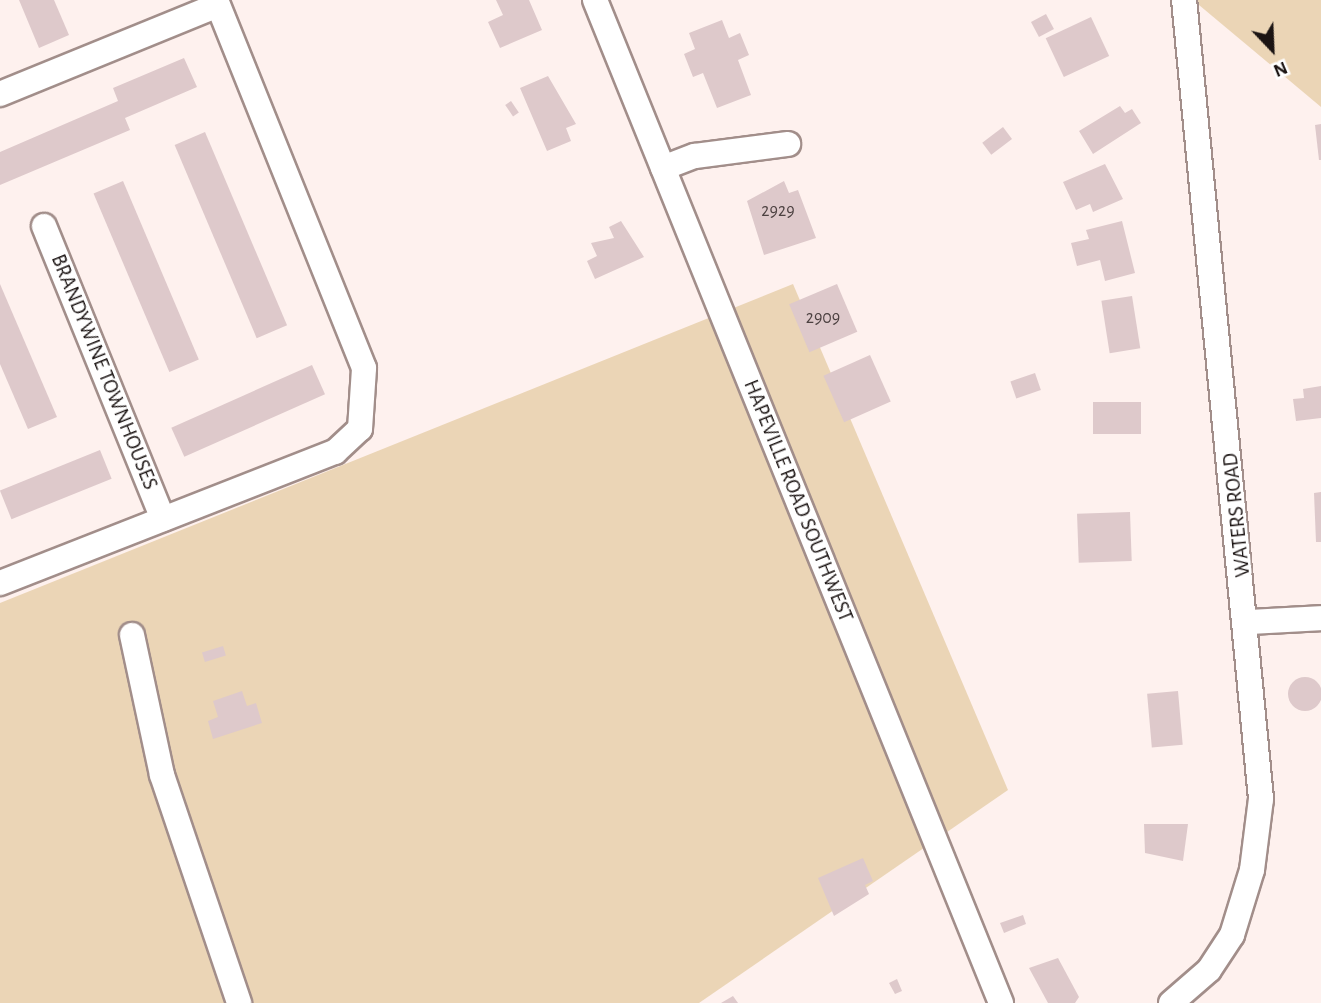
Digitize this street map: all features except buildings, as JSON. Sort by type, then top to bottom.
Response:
[{"type":"street","name":"HAPEVILLE ROAD SOUTHWEST","points":[[595,0],[1001,1003]]},
{"type":"street","name":"WATERS ROAD","points":[[1171,1003],[1209,970],[1232,934],[1252,870],[1261,771],[1184,0]]},
{"type":"street","points":[[0,94],[217,2],[364,368],[366,389],[360,429],[335,452],[0,583]]},
{"type":"street","points":[[663,168],[695,156],[788,144]]},
{"type":"street","name":"BRANDYWINE TOWNHOUSES","points":[[44,226],[163,519]]},
{"type":"street","points":[[1248,622],[1321,618]]},
{"type":"street","points":[[132,635],[162,775],[239,1003]]},
{"type":"shaded area","points":[[1193,0],[1321,0],[1321,107]]},
{"type":"shaded area","points":[[793,284],[1008,790],[699,1003],[0,1003],[0,603]]}]
